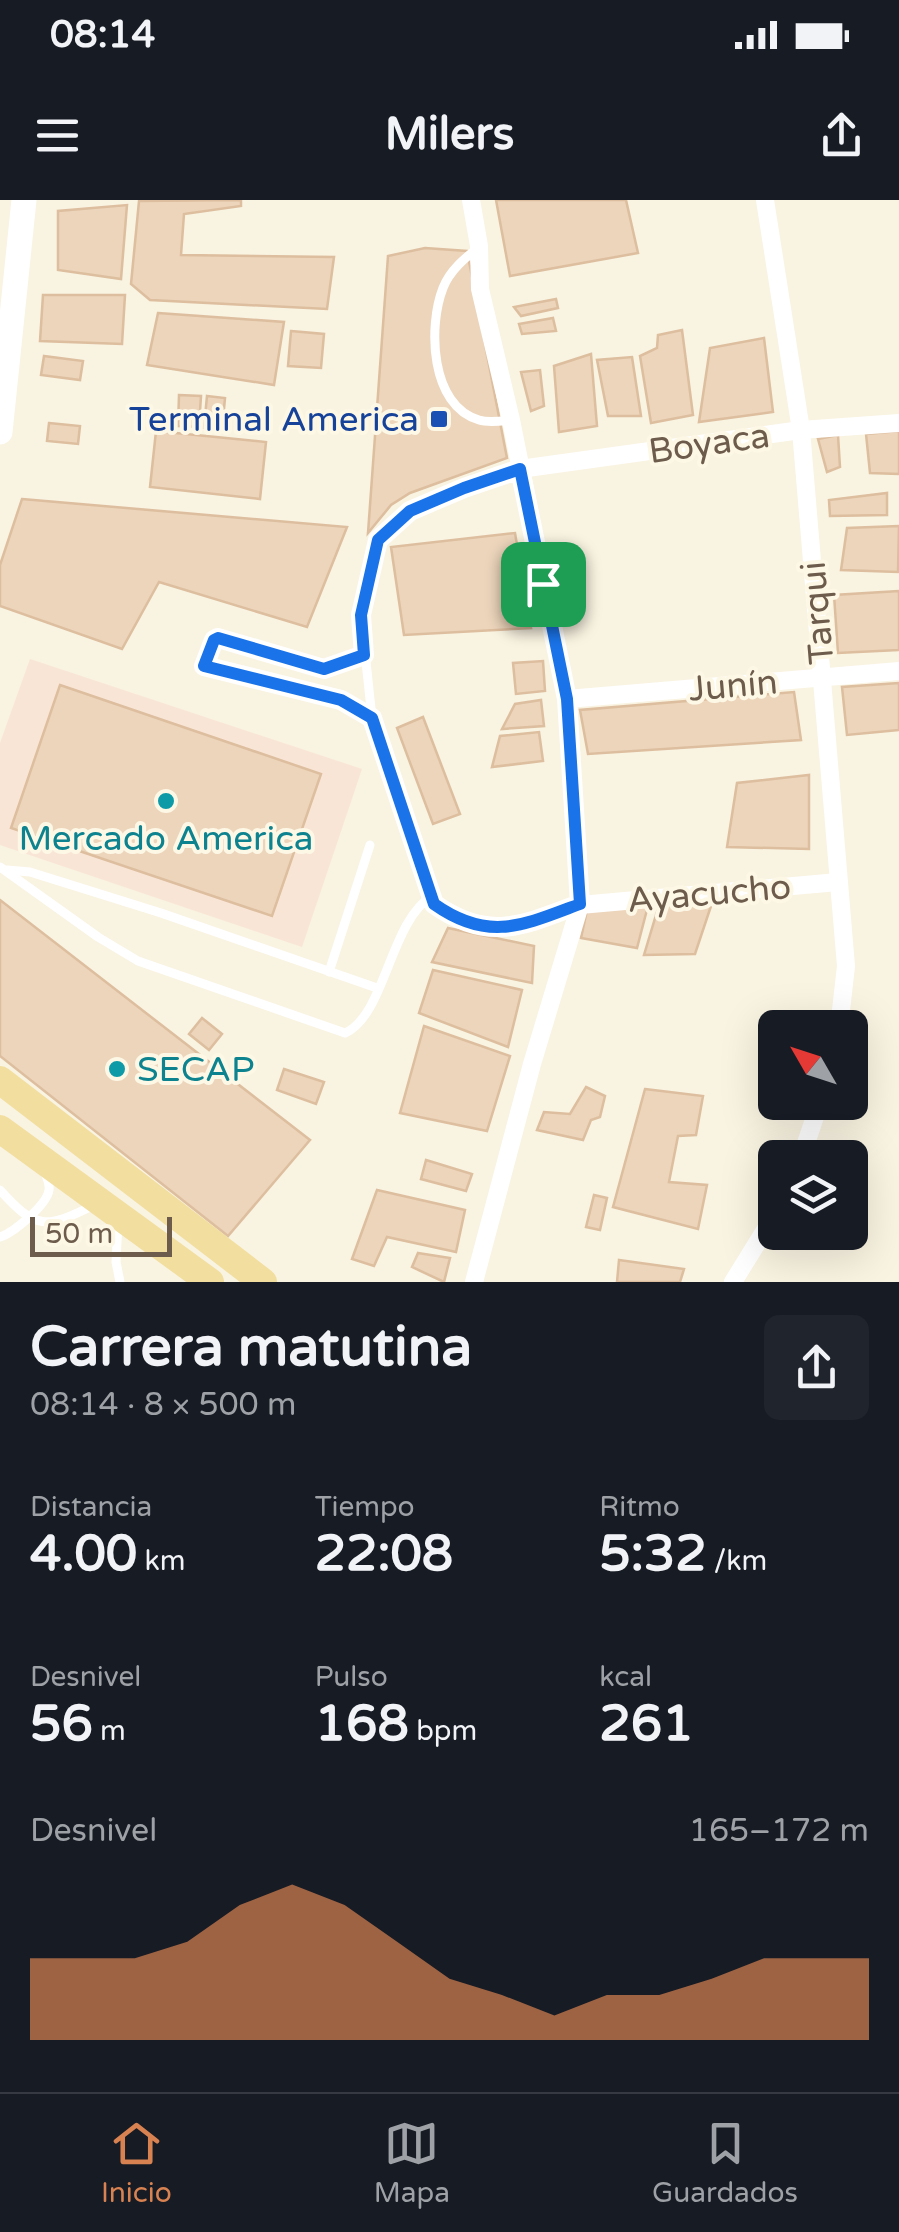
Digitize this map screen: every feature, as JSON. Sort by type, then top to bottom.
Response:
[{"type":"main road","points":[[0,1080],[263,1282]]},
{"type":"main road","points":[[0,1129],[210,1282]]},
{"type":"street","points":[[0,432],[5,326],[24,200]]},
{"type":"street","points":[[471,200],[479,246],[480,290],[511,420],[567,699],[580,904],[532,1064],[474,1282]]},
{"type":"street","name":"Tarqui","points":[[765,200],[801,430],[846,966],[842,1010]]},
{"type":"street","name":"Boyaca","points":[[520,469],[801,430],[899,423]]},
{"type":"street","name":"Junín","points":[[567,699],[899,671]]},
{"type":"street","name":"Ayacucho","points":[[580,904],[838,882]]},
{"type":"street","points":[[733,1282],[758,1242]]},
{"type":"lane","points":[[479,246],[458,264],[444,284],[437,308],[436,356],[454,403],[477,420],[511,420]]},
{"type":"lane","points":[[520,469],[410,511],[378,540],[361,615],[372,718],[434,904],[473,923],[513,928],[580,904]]},
{"type":"lane","points":[[364,655],[324,669],[218,638],[204,666],[341,700],[372,718]]},
{"type":"lane","points":[[330,972],[370,844]]},
{"type":"lane","points":[[2,869],[138,961],[346,1033],[363,1021],[407,925],[422,902],[432,896]]},
{"type":"lane","points":[[2,869],[30,872],[378,988]]},
{"type":"lane","points":[[0,1237],[14,1232],[43,1203],[49,1190],[48,1178],[31,1148]]},
{"type":"lane","points":[[0,1190],[26,1218],[53,1224],[109,1208],[120,1282]]},
{"type":"shaded area","name":"Mercado America","points":[[30,659],[362,769],[302,947],[0,845],[0,743]]},
{"type":"building","points":[[241,200],[241,206],[184,214],[181,255],[334,257],[327,309],[150,300],[131,284],[139,201]]},
{"type":"building","points":[[496,200],[626,200],[638,253],[510,276]]},
{"type":"building","points":[[127,205],[121,279],[58,270],[58,211]]},
{"type":"building","name":"Terminal America","points":[[425,248],[467,251],[507,458],[410,493],[391,505],[368,533],[388,256]]},
{"type":"building","points":[[43,295],[125,295],[122,344],[40,341]]},
{"type":"building","points":[[556,299],[558,308],[521,316],[514,307]]},
{"type":"building","points":[[158,313],[284,322],[274,385],[147,365]]},
{"type":"building","points":[[553,318],[556,331],[522,334],[519,324]]},
{"type":"building","points":[[682,330],[693,415],[651,423],[640,356],[657,348],[658,335]]},
{"type":"building","points":[[291,331],[324,334],[321,368],[288,366]]},
{"type":"building","points":[[764,338],[773,412],[699,422],[710,348]]},
{"type":"building","points":[[591,354],[597,426],[559,432],[554,366]]},
{"type":"building","points":[[44,356],[83,361],[80,380],[41,375]]},
{"type":"building","points":[[632,357],[641,416],[608,416],[597,360]]},
{"type":"building","points":[[540,370],[544,406],[531,411],[521,372]]},
{"type":"building","points":[[179,395],[201,396],[199,427],[178,426]]},
{"type":"building","points":[[207,396],[225,398],[222,430],[204,428]]},
{"type":"building","points":[[49,423],[80,426],[78,444],[47,441]]},
{"type":"building","points":[[156,431],[266,442],[260,499],[150,487]]},
{"type":"building","points":[[899,431],[899,474],[870,473],[866,434]]},
{"type":"building","points":[[838,435],[840,467],[827,472],[818,439]]},
{"type":"building","points":[[887,493],[887,515],[830,516],[829,500]]},
{"type":"building","points":[[22,499],[347,527],[307,627],[159,582],[122,649],[0,606],[0,565]]},
{"type":"building","points":[[899,526],[898,572],[841,570],[847,528]]},
{"type":"building","points":[[515,533],[531,628],[404,635],[391,547]]},
{"type":"building","points":[[899,591],[899,650],[838,653],[834,595]]},
{"type":"building","points":[[543,661],[545,691],[516,694],[513,663]]},
{"type":"building","points":[[899,683],[899,730],[847,735],[842,687]]},
{"type":"building","name":"Mercado America","points":[[60,685],[321,774],[272,916],[11,828]]},
{"type":"building","points":[[794,692],[801,740],[588,754],[580,710]]},
{"type":"building","points":[[541,700],[544,726],[502,729],[515,704]]},
{"type":"building","points":[[423,717],[460,814],[433,824],[397,728]]},
{"type":"building","points":[[539,732],[543,761],[492,767],[500,736]]},
{"type":"building","points":[[809,775],[809,849],[727,847],[737,783]]},
{"type":"building","name":"SECAP","points":[[0,900],[310,1140],[228,1236],[0,1056]]},
{"type":"building","points":[[649,902],[637,948],[581,938],[587,910]]},
{"type":"building","points":[[712,903],[695,954],[644,955],[659,905]]},
{"type":"building","points":[[448,928],[534,946],[532,983],[432,962]]},
{"type":"building","points":[[433,970],[522,990],[508,1047],[419,1013]]},
{"type":"building","points":[[202,1018],[222,1034],[209,1050],[189,1034]]},
{"type":"building","points":[[424,1026],[510,1056],[487,1131],[400,1113]]},
{"type":"building","points":[[284,1069],[324,1082],[316,1104],[277,1090]]},
{"type":"building","points":[[586,1087],[605,1096],[600,1117],[591,1120],[583,1140],[537,1130],[544,1112],[570,1114]]},
{"type":"building","points":[[645,1089],[703,1096],[696,1135],[678,1136],[669,1182],[707,1185],[698,1229],[613,1207]]},
{"type":"building","points":[[426,1160],[472,1174],[466,1191],[421,1179]]},
{"type":"building","points":[[377,1190],[465,1210],[456,1252],[387,1237],[374,1266],[352,1259]]},
{"type":"building","points":[[594,1195],[607,1198],[600,1230],[586,1227]]},
{"type":"building","points":[[418,1253],[450,1258],[444,1282],[412,1267]]},
{"type":"building","points":[[619,1260],[684,1269],[680,1282],[617,1282]]},
{"type":"place","name":"Terminal America","points":[[439,419]]},
{"type":"place","name":"Mercado America","points":[[166,801]]},
{"type":"place","name":"SECAP","points":[[117,1069]]},
{"type":"route","points":[[520,469],[543,584],[567,699],[580,904],[513,928],[473,923],[434,904],[372,718],[341,700],[204,666],[218,638],[324,669],[364,655],[361,615],[378,540],[410,511],[520,469]]}]
